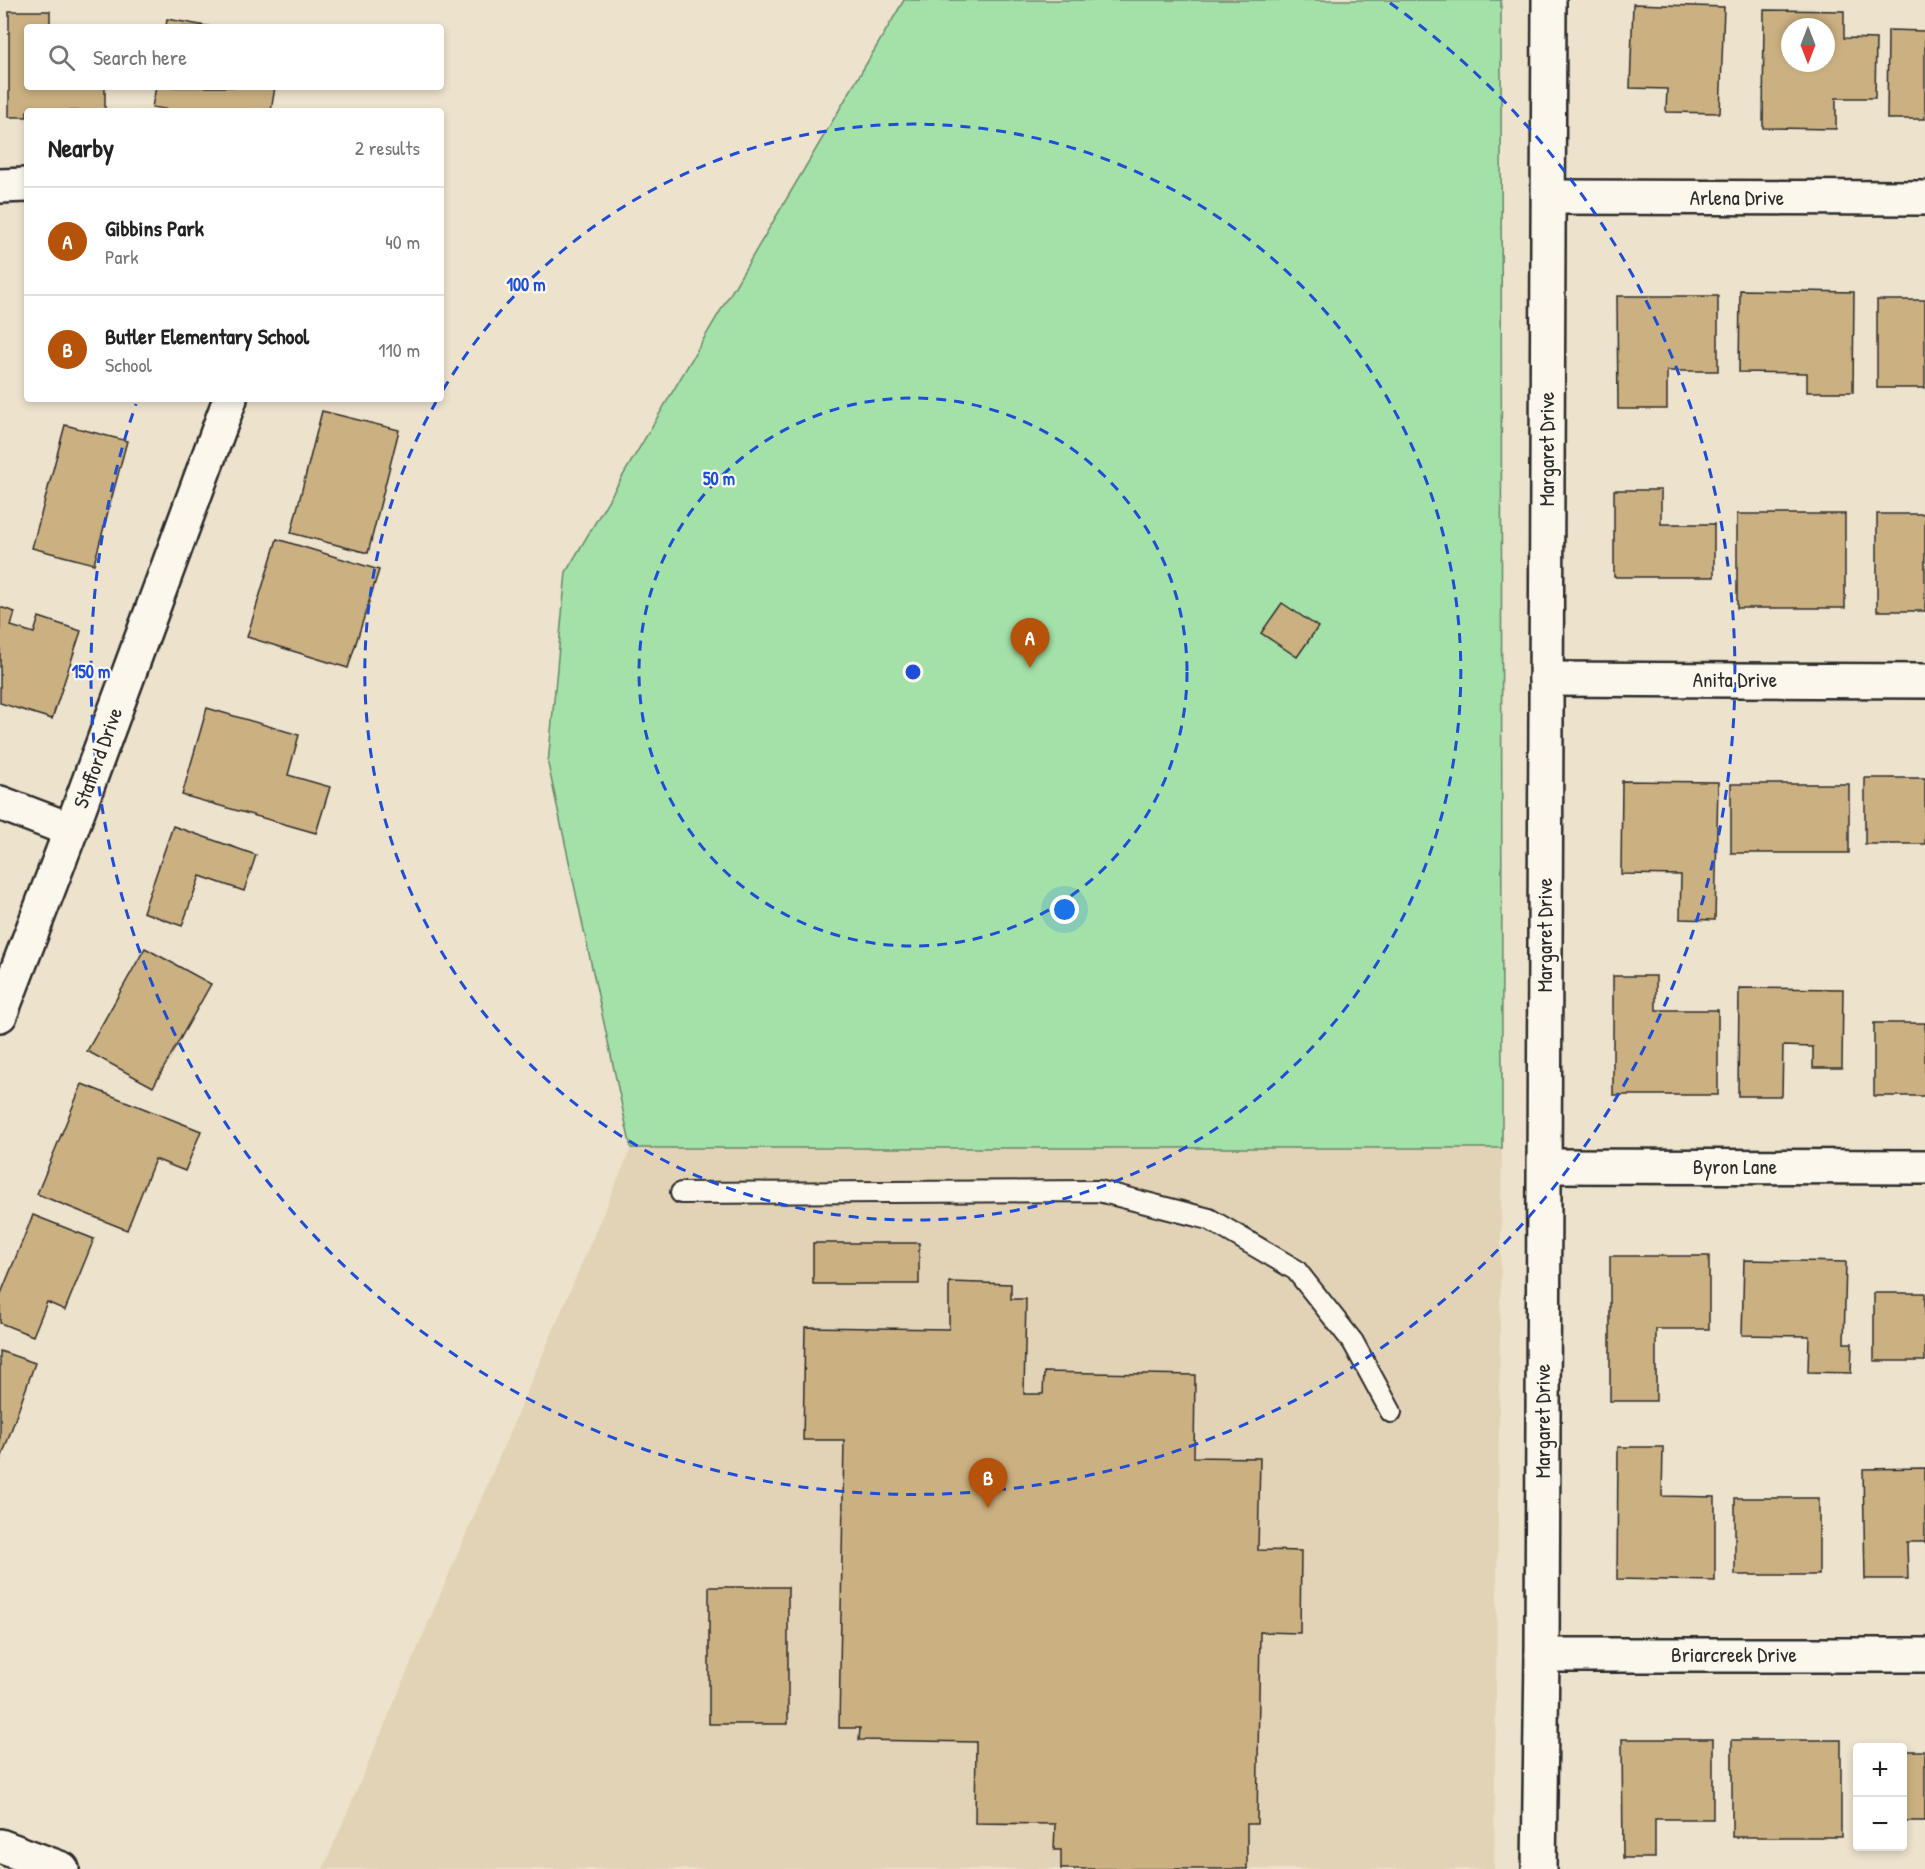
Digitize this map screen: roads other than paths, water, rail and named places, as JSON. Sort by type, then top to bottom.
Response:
[{"type":"street","name":"Margaret Drive","points":[[1539,1869],[1545,1166],[1549,0]]},
{"type":"street","points":[[0,186],[24,185]]},
{"type":"street","name":"Arlena Drive","points":[[1549,197],[1925,198]]},
{"type":"street","name":"Stafford Drive","points":[[0,1015],[229,402]]},
{"type":"street","name":"Anita Drive","points":[[1546,679],[1925,681]]},
{"type":"street","points":[[0,803],[71,830]]},
{"type":"street","name":"Byron Lane","points":[[1545,1166],[1925,1167]]},
{"type":"street","name":"Briarcreek Drive","points":[[1542,1655],[1925,1655]]},
{"type":"street","points":[[0,1846],[62,1869]]},
{"type":"lane","points":[[681,1193],[1099,1191],[1209,1219],[1296,1270],[1353,1342],[1391,1412]]},
{"type":"place","name":"Gibbins Park","points":[[1030,668]]},
{"type":"place","name":"Butler Elementary School","points":[[988,1508]]}]
